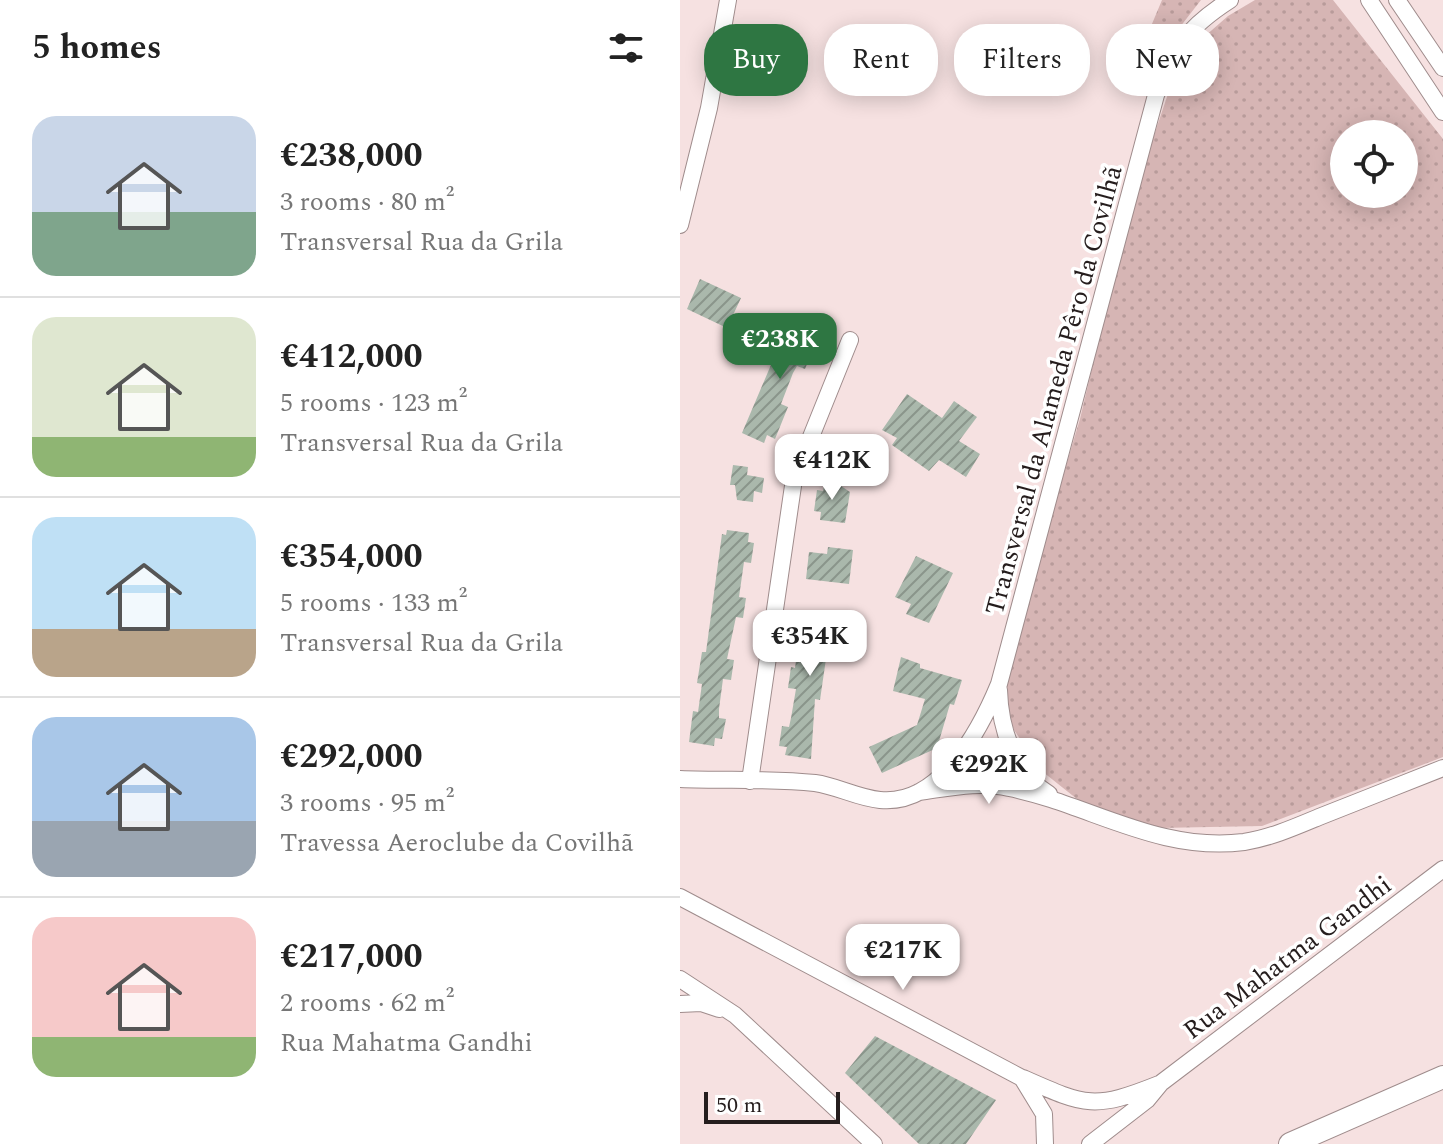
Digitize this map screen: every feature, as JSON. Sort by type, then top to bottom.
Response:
[{"type":"main road","points":[[1290,1144],[1443,1077]]},
{"type":"street","points":[[680,225],[709,108],[728,0]]},
{"type":"street","name":"Transversal da Alameda Pêro da Covilhã","points":[[917,793],[947,770],[970,745],[999,684],[1156,95],[1171,59],[1193,25],[1230,0]]},
{"type":"street","points":[[1369,0],[1443,112]]},
{"type":"street","points":[[1397,0],[1443,68]]},
{"type":"street","points":[[750,781],[794,479],[850,340]]},
{"type":"street","points":[[999,684],[1007,740],[1020,765],[1038,787],[1062,802]]},
{"type":"street","points":[[970,745],[1000,752],[1020,765]]},
{"type":"street","points":[[970,745],[989,774],[1007,787]]},
{"type":"street","points":[[680,779],[816,783],[880,800],[904,799],[917,793],[966,785],[1007,787],[1062,802],[1127,829],[1172,838],[1243,842],[1276,834],[1443,768]]},
{"type":"street","name":"Rua Mahatma Gandhi","points":[[1090,1144],[1147,1100],[1161,1083],[1443,869]]},
{"type":"street","name":"Rua Mahatma Gandhi","points":[[680,897],[1022,1078],[1074,1101],[1099,1104],[1161,1083]]},
{"type":"street","points":[[680,979],[735,1015],[874,1144]]},
{"type":"street","points":[[680,1004],[701,1003],[735,1015]]},
{"type":"street","points":[[1022,1078],[1044,1114],[1045,1144]]},
{"type":"shaded area","points":[[1162,0],[1201,0],[1182,24],[1152,24]]},
{"type":"shaded area","points":[[1255,0],[1333,0],[1443,139],[1443,757],[1262,826],[1158,828],[1082,803],[1043,772],[1014,730],[1003,701],[1023,609],[1080,419],[1131,204],[1167,96],[1219,96],[1219,24]]},
{"type":"building","points":[[700,279],[741,298],[727,328],[687,309]]},
{"type":"building","points":[[791,318],[814,327],[810,335],[818,338],[805,369],[797,366],[793,373],[781,404],[788,407],[775,439],[767,435],[764,443],[742,433]]},
{"type":"building","points":[[907,394],[942,418],[954,401],[977,417],[959,441],[980,454],[966,477],[939,460],[929,471],[892,445],[897,438],[882,430]]},
{"type":"building","points":[[733,465],[748,467],[747,475],[764,478],[762,493],[754,491],[753,502],[737,500],[735,485],[730,485]]},
{"type":"building","points":[[826,476],[850,492],[845,523],[820,520],[821,512],[814,511],[817,490],[823,491]]},
{"type":"building","points":[[727,530],[749,533],[748,542],[754,543],[751,563],[744,562],[739,597],[746,598],[743,618],[736,617],[727,659],[734,660],[731,680],[723,679],[719,718],[726,719],[722,739],[715,738],[714,746],[689,742],[693,711],[698,712],[702,684],[697,683],[702,652],[706,652],[722,534],[726,535]]},
{"type":"building","points":[[828,547],[853,550],[849,584],[806,579],[809,552],[827,554]]},
{"type":"building","points":[[916,556],[953,573],[929,623],[906,614],[911,604],[895,597]]},
{"type":"building","points":[[821,610],[846,613],[842,647],[828,645],[820,700],[815,699],[811,759],[785,755],[787,747],[779,746],[782,726],[789,727],[791,718],[796,689],[788,688],[791,667],[795,668],[802,615],[820,617]]},
{"type":"building","points":[[901,657],[920,664],[920,668],[962,680],[954,705],[950,704],[937,748],[882,773],[869,747],[917,725],[925,699],[893,691]]},
{"type":"building","points":[[875,1036],[996,1100],[966,1144],[919,1144],[845,1073]]}]
